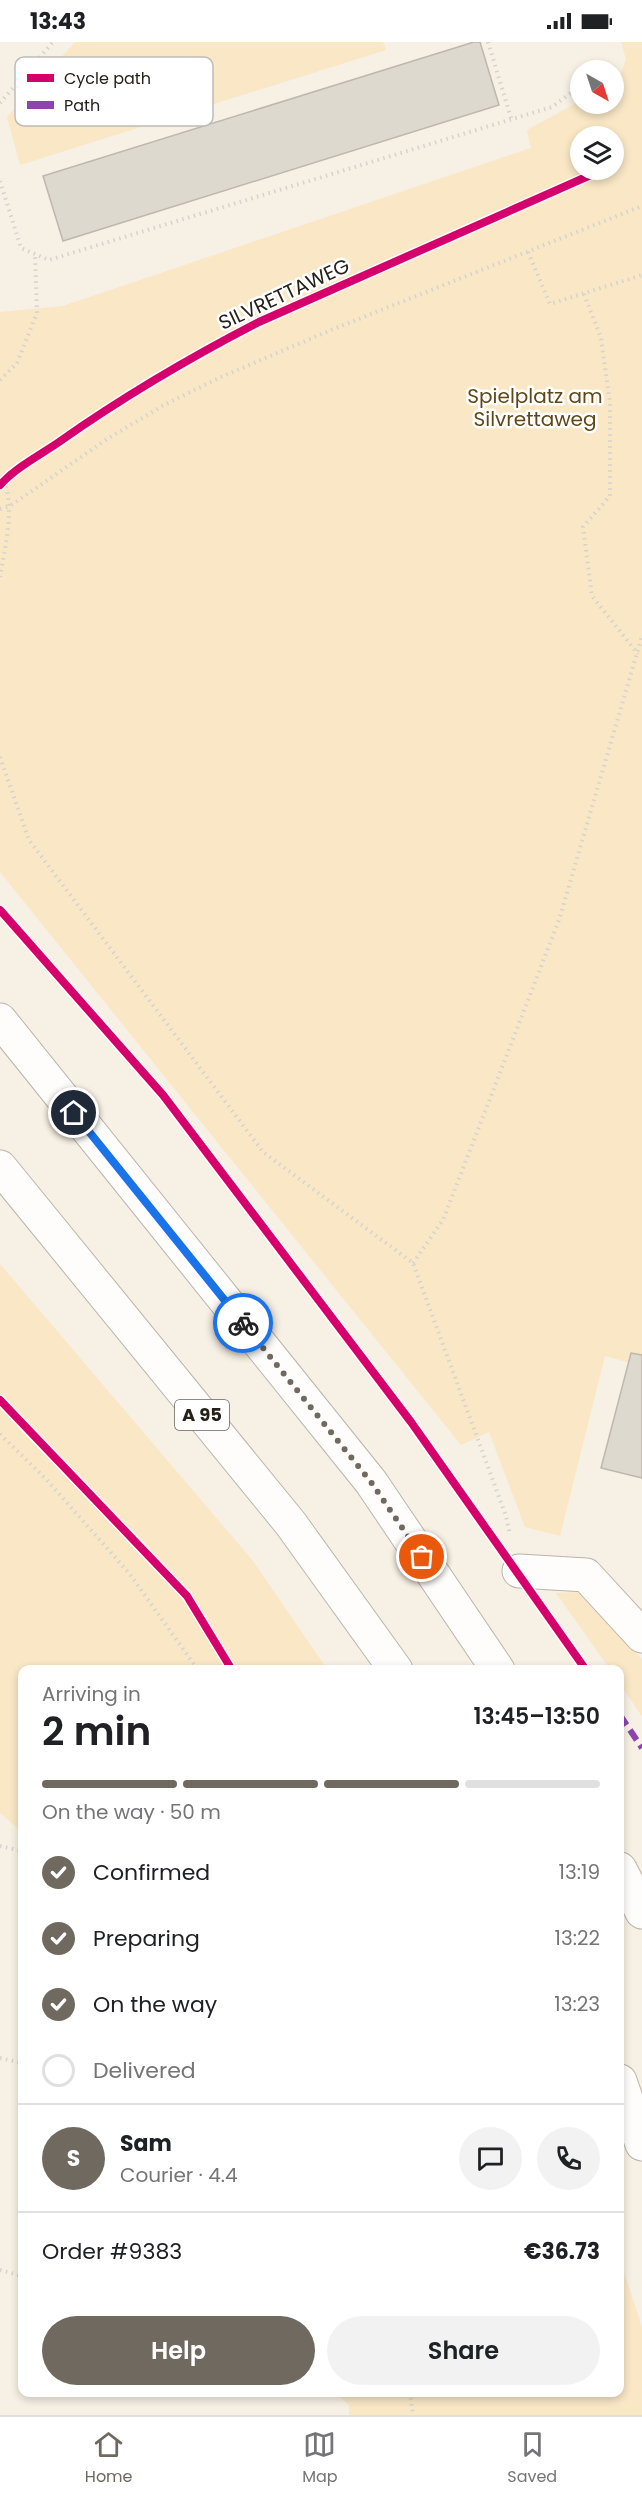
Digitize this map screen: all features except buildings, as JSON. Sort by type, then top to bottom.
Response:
[{"type":"main road","points":[[0,1020],[371,1482],[495,1665]]},
{"type":"main road","name":"A 95","points":[[0,1167],[291,1524],[392,1665]]},
{"type":"main road","points":[[519,1571],[586,1575],[642,1636]]},
{"type":"main road","points":[[624,1877],[642,1912]]},
{"type":"main road","points":[[624,2092],[642,2144]]},
{"type":"path","points":[[40,57],[53,42]]},
{"type":"path","points":[[488,42],[511,118]]},
{"type":"path","points":[[0,103],[15,86]]},
{"type":"path","points":[[0,181],[21,248],[49,260],[552,107],[570,94]]},
{"type":"path","points":[[0,509],[10,506],[106,439],[164,405],[221,377],[330,330],[642,206]]},
{"type":"path","points":[[528,252],[550,304],[642,275]]},
{"type":"path","points":[[0,380],[17,363],[37,313],[35,254]]},
{"type":"path","points":[[584,294],[601,338],[610,403],[610,496],[583,527],[592,596],[638,654]]},
{"type":"path","points":[[0,577],[10,506],[1,481],[12,475]]},
{"type":"path","points":[[412,1263],[443,1220],[559,920],[642,636]]},
{"type":"path","points":[[0,757],[29,840],[262,1152],[412,1263],[506,1516],[519,1571]]},
{"type":"path","points":[[0,1434],[46,1479],[129,1573],[194,1665]]},
{"type":"path","points":[[0,1846],[18,1850]]},
{"type":"path","points":[[0,2058],[18,2062]]},
{"type":"path","points":[[0,2270],[18,2275]]},
{"type":"path","points":[[411,2397],[413,2415]]},
{"type":"green space","points":[[75,42],[383,42],[386,50],[213,104],[213,57],[61,57]]},
{"type":"green space","name":"Spielplatz am Silvrettaweg","points":[[621,42],[642,42],[642,1366],[605,1356],[560,1536],[525,1527],[489,1432],[461,1445],[0,872],[0,312],[63,306],[531,148],[527,130],[570,106],[570,114],[624,114],[626,59]]},
{"type":"green space","points":[[15,108],[15,126],[144,126],[20,165],[7,117]]},
{"type":"green space","points":[[0,1264],[253,1561],[324,1665],[18,1665],[18,1829],[0,1813]]},
{"type":"green space","points":[[579,1592],[642,1659],[642,1716],[624,1690],[624,1665],[607,1665],[556,1593]]},
{"type":"green space","points":[[624,2272],[642,2327],[642,2415],[349,2415],[349,2405],[340,2397],[624,2397]]},
{"type":"marked path","points":[[624,1721],[642,1748]]},
{"type":"cycle path","name":"SILVRETTAWEG","points":[[0,485],[20,467],[107,409],[259,322],[579,180]]},
{"type":"cycle path","points":[[0,910],[163,1095],[411,1422],[582,1665]]},
{"type":"cycle path","points":[[0,1400],[187,1596],[229,1665]]},
{"type":"way so far","points":[[243,1323],[371,1482],[422,1557]]},
{"type":"route","points":[[74,1113],[243,1323]]}]
